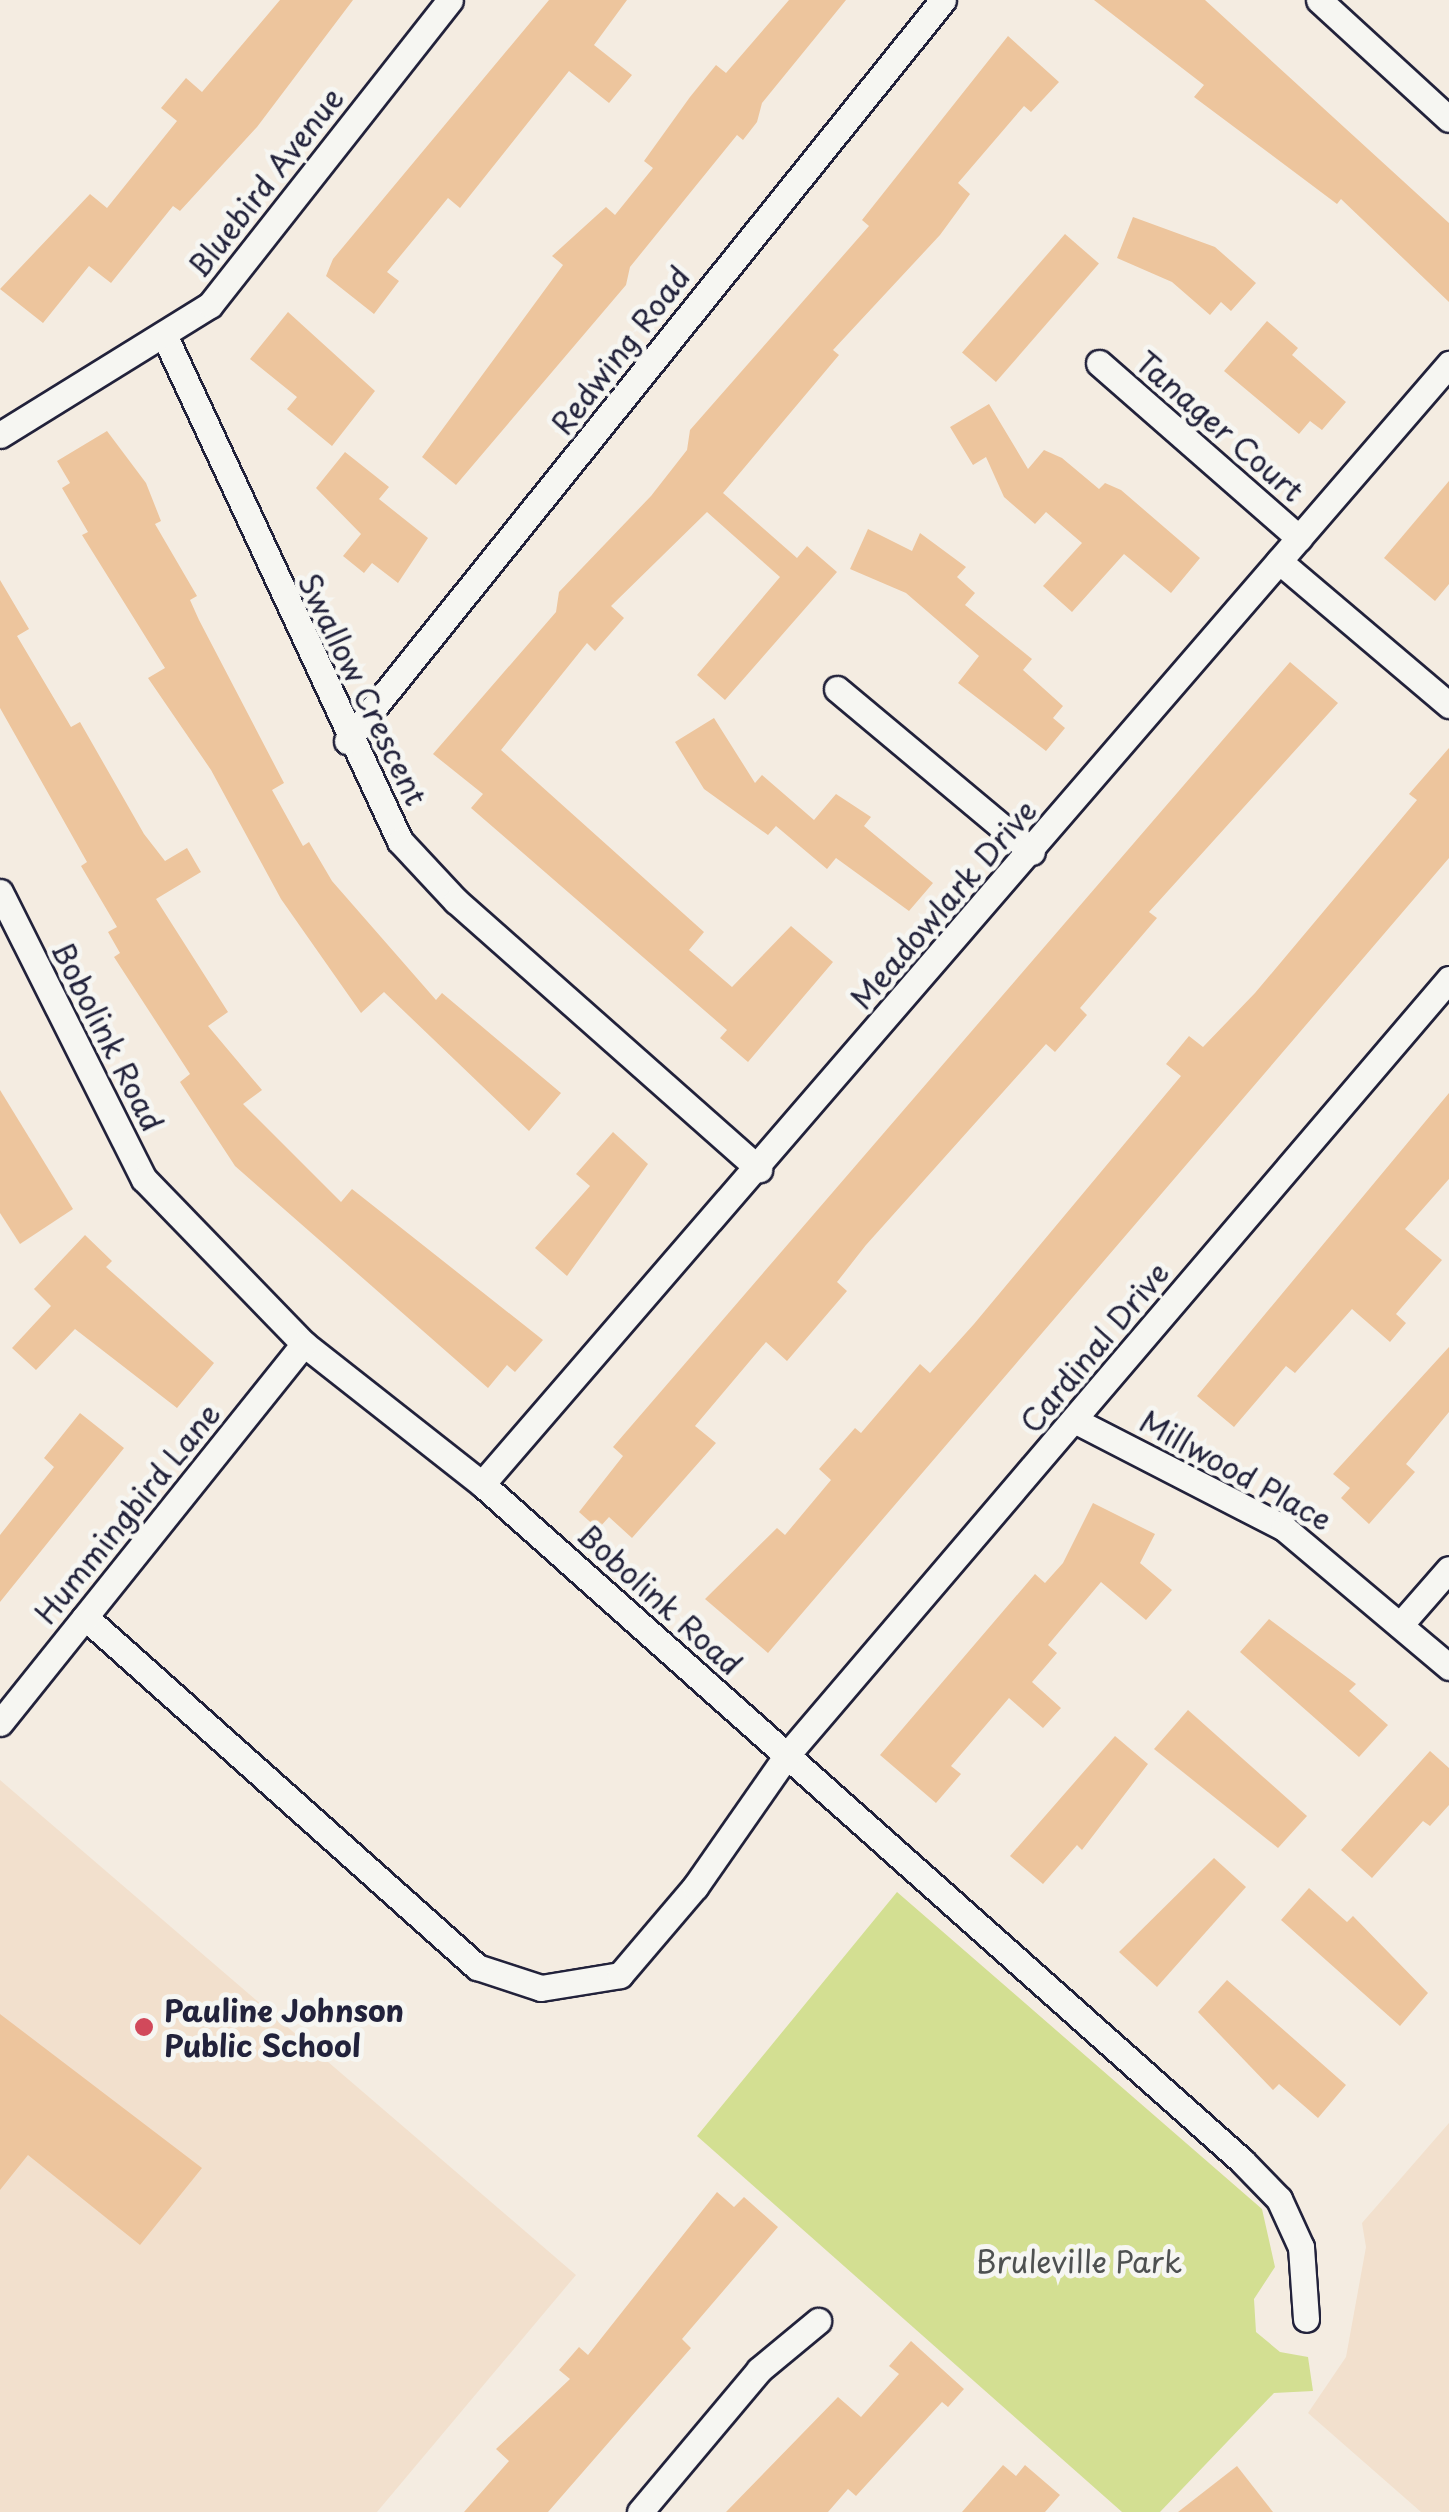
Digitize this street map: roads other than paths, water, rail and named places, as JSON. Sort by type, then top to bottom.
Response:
[{"type":"street","name":"Bluebird Avenue","points":[[0,435],[166,339],[230,283],[450,0]]},
{"type":"street","name":"Redwing Road","points":[[347,741],[943,0]]},
{"type":"street","points":[[1319,0],[1449,119]]},
{"type":"street","name":"Swallow Crescent","points":[[166,339],[347,741],[400,841],[427,873],[759,1168]]},
{"type":"street","name":"Tanager Court","points":[[1099,363],[1299,538]]},
{"type":"street","name":"Meadowlark Drive","points":[[482,1484],[1032,852],[1449,364]]},
{"type":"street","points":[[1278,560],[1449,705]]},
{"type":"street","points":[[837,689],[1032,852]]},
{"type":"street","name":"Bobolink Road","points":[[0,892],[144,1179],[304,1344],[482,1484],[1279,2199],[1301,2247],[1306,2319]]},
{"type":"street","name":"Cardinal Drive","points":[[85,1617],[477,1967],[541,1988],[620,1975],[694,1887],[786,1754],[1449,979]]},
{"type":"street","name":"Hummingbird Lane","points":[[0,1723],[304,1344]]},
{"type":"street","name":"Millwood Place","points":[[1074,1420],[1284,1528],[1449,1667]]},
{"type":"street","points":[[1400,1626],[1449,1568]]},
{"type":"street","points":[[640,2512],[759,2370],[818,2320]]},
{"type":"place","name":"Pauline Johnson Public School","points":[[144,2027]]},
{"type":"park label","name":"Bruleville Park","points":[[1079,2261]]}]
